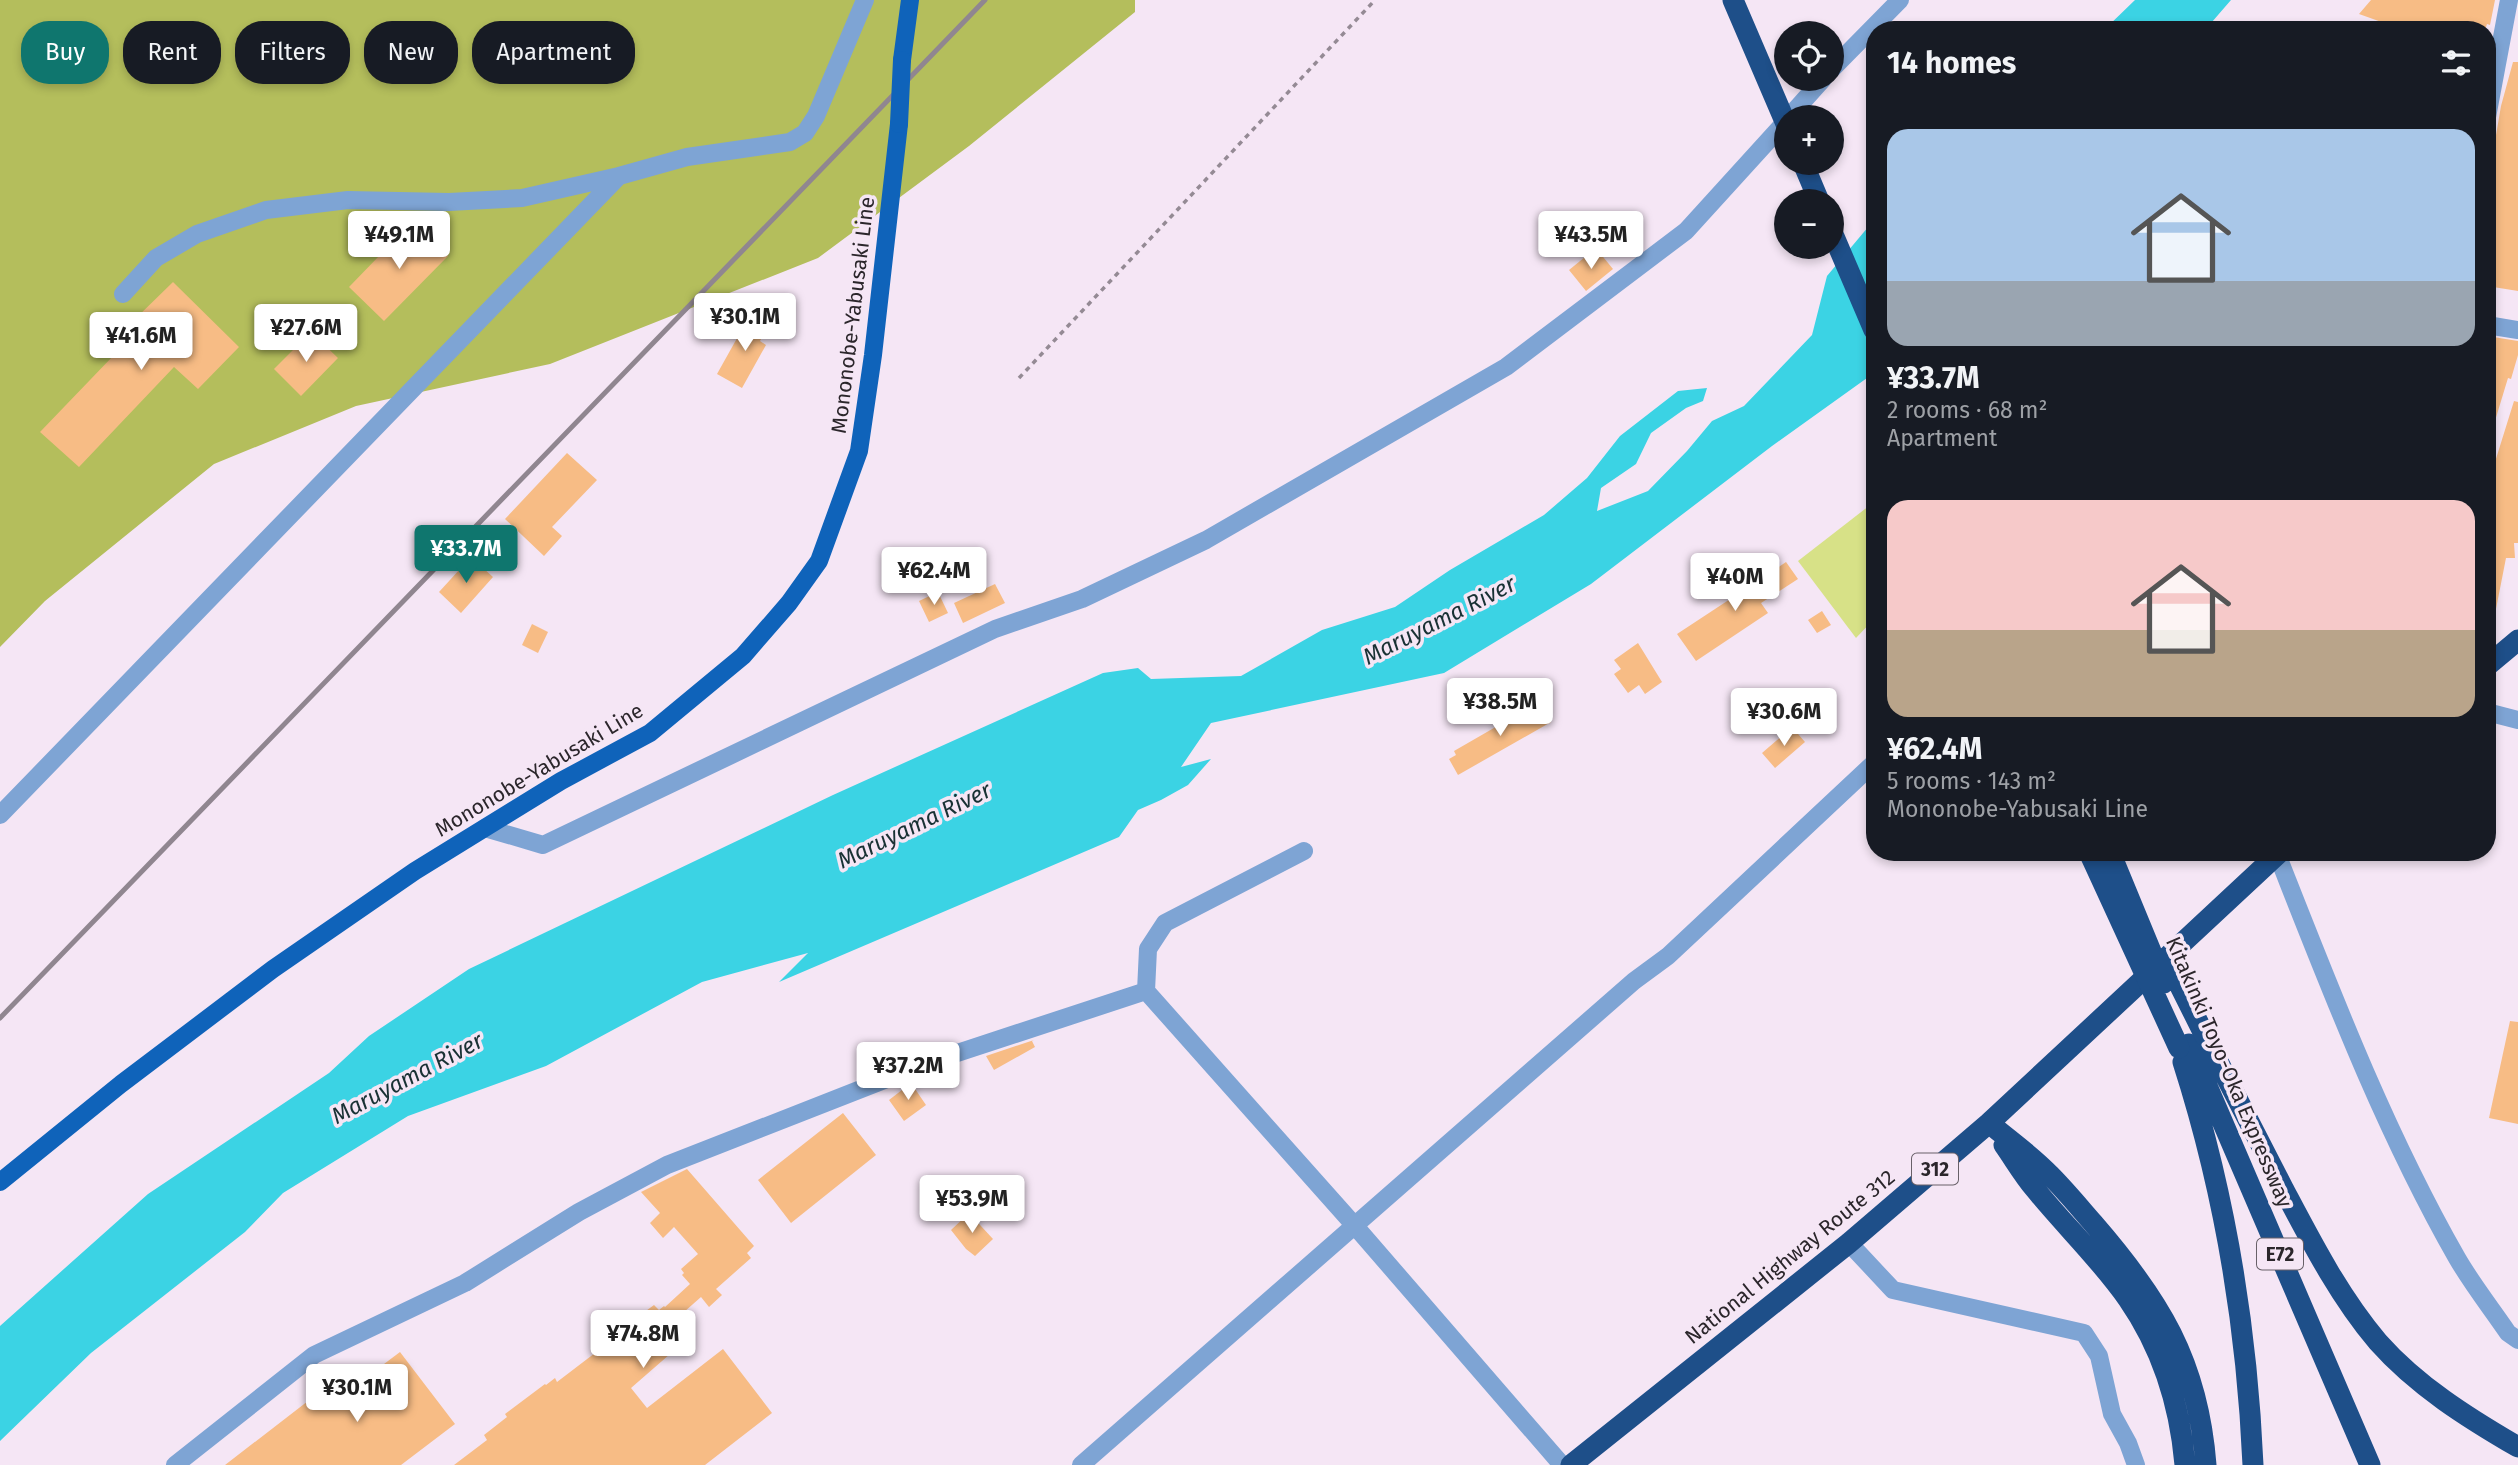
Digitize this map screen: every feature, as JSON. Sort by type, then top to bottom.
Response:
[{"type":"highway","points":[[1733,0],[1778,105]]},
{"type":"highway","points":[[1844,259],[1866,311]]},
{"type":"highway","points":[[2496,658],[2518,640]]},
{"type":"highway","points":[[2094,861],[2191,1043],[2316,1251],[2378,1341],[2438,1396],[2477,1424],[2518,1447]]},
{"type":"highway","points":[[2116,861],[2191,1043],[2205,1136],[2241,1312],[2248,1370],[2253,1465]]},
{"type":"highway","name":"National Highway Route 312","points":[[1571,1465],[1849,1243],[1989,1122],[2269,861]]},
{"type":"highway","name":"Kitakinki Toyo-Oka Expressway","points":[[2191,1043],[2370,1465]]},
{"type":"highway","points":[[1989,1122],[2032,1186],[2107,1272],[2144,1325],[2169,1385],[2181,1432],[2185,1465]]},
{"type":"highway","points":[[1989,1122],[2050,1174],[2125,1260],[2159,1308],[2180,1351],[2193,1388],[2206,1465]]},
{"type":"main road","name":"Mononobe-Yabusaki Line","points":[[0,1182],[121,1084],[273,969],[415,871],[561,781],[650,733],[743,656],[789,603],[819,561],[859,451],[873,355],[910,0]]},
{"type":"street","points":[[123,294],[156,258],[197,234],[266,210],[348,200],[449,202],[522,198],[687,157],[790,142],[805,133],[816,116],[864,0]]},
{"type":"street","points":[[1879,21],[1900,0]]},
{"type":"street","points":[[2496,69],[2509,0]]},
{"type":"street","points":[[1844,57],[1866,34]]},
{"type":"street","points":[[1800,105],[1813,91]]},
{"type":"street","points":[[485,828],[543,845],[995,629],[1082,598],[1206,540],[1506,368],[1686,231],[1774,134]]},
{"type":"street","points":[[0,815],[619,176]]},
{"type":"street","points":[[2496,326],[2518,330]]},
{"type":"street","points":[[2496,714],[2518,720]]},
{"type":"street","points":[[1081,1465],[1634,981],[1668,956],[1866,771]]},
{"type":"street","points":[[1304,851],[1165,923],[1148,949],[1146,991],[1562,1465]]},
{"type":"street","points":[[2281,861],[2338,1010],[2394,1135],[2458,1260],[2508,1333],[2518,1340]]},
{"type":"street","points":[[175,1465],[314,1355],[465,1283],[579,1212],[667,1165],[930,1062],[1146,991]]},
{"type":"street","points":[[1849,1243],[1893,1290],[2084,1333],[2099,1356],[2112,1414],[2128,1443],[2136,1465]]},
{"type":"path","points":[[1019,377],[1375,0]]},
{"type":"green space","points":[[0,0],[1135,0],[1135,12],[969,146],[818,258],[550,364],[356,406],[214,464],[45,601],[0,647]]},
{"type":"green space","points":[[1866,508],[1866,627],[1856,638],[1798,561]]},
{"type":"water","points":[[2135,0],[2231,0],[2213,21],[2113,21]]},
{"type":"water","name":"Maruyama River","points":[[1866,230],[1866,379],[1772,446],[1591,584],[1444,673],[1211,723],[1181,767],[1211,759],[1188,785],[1138,810],[1119,837],[779,982],[808,953],[702,982],[546,1066],[408,1116],[283,1193],[245,1232],[91,1353],[0,1441],[0,1326],[148,1194],[329,1073],[369,1036],[469,969],[833,795],[1103,673],[1138,668],[1151,679],[1241,676],[1322,630],[1395,607],[1450,570],[1544,515],[1587,478],[1620,436],[1678,391],[1707,388],[1703,401],[1686,408],[1651,433],[1636,464],[1601,488],[1597,511],[1648,491],[1712,421],[1744,406],[1812,335],[1827,276]]},
{"type":"building","points":[[2371,0],[2495,0],[2491,21],[2379,21],[2359,14]]},
{"type":"building","points":[[2513,62],[2518,62],[2518,291],[2496,287],[2496,135]]},
{"type":"building","points":[[413,221],[448,256],[384,321],[349,287]]},
{"type":"building","points":[[1599,252],[1613,269],[1586,291],[1569,270],[1585,257],[1588,261]]},
{"type":"building","points":[[173,282],[239,347],[198,389],[174,367],[79,467],[40,432],[139,329],[132,322]]},
{"type":"building","points":[[750,315],[769,325],[760,341],[766,345],[742,388],[717,374]]},
{"type":"building","points":[[311,332],[338,358],[301,396],[274,369]]},
{"type":"building","points":[[2496,337],[2518,341],[2518,355],[2511,379],[2508,378],[2496,418]]},
{"type":"building","points":[[2514,401],[2518,402],[2518,543],[2514,543],[2515,558],[2506,558],[2496,609],[2496,459]]},
{"type":"building","points":[[567,453],[597,480],[552,527],[562,536],[544,556],[505,519]]},
{"type":"building","points":[[471,557],[493,577],[461,613],[439,592]]},
{"type":"building","points":[[1786,562],[1798,579],[1761,603],[1768,613],[1696,661],[1677,634],[1750,586],[1747,581],[1761,572],[1764,577]]},
{"type":"building","points":[[995,584],[1005,603],[963,623],[954,603]]},
{"type":"building","points":[[938,592],[948,613],[929,622],[919,601]]},
{"type":"building","points":[[1822,611],[1831,625],[1817,633],[1808,620]]},
{"type":"building","points":[[532,624],[548,632],[538,653],[522,645]]},
{"type":"building","points":[[1638,643],[1662,682],[1645,694],[1639,685],[1628,693],[1614,674],[1621,669],[1614,660]]},
{"type":"building","points":[[1539,702],[1551,722],[1458,775],[1449,759],[1456,755],[1454,751]]},
{"type":"building","points":[[1792,727],[1805,742],[1775,768],[1762,753]]},
{"type":"building","points":[[2510,1021],[2518,1022],[2518,1124],[2489,1118]]},
{"type":"building","points":[[1034,1040],[1032,1041],[1035,1047],[994,1070],[986,1056]]},
{"type":"building","points":[[911,1083],[926,1105],[904,1121],[889,1100]]},
{"type":"building","points":[[843,1113],[876,1155],[791,1223],[758,1180]]},
{"type":"building","points":[[687,1169],[754,1246],[747,1253],[751,1258],[716,1289],[722,1295],[709,1307],[701,1297],[675,1320],[679,1326],[675,1329],[685,1341],[631,1388],[647,1408],[723,1349],[772,1413],[705,1465],[454,1465],[487,1440],[484,1435],[507,1417],[505,1414],[545,1384],[555,1378],[557,1382],[595,1353],[592,1349],[619,1328],[620,1330],[654,1305],[659,1310],[665,1307],[690,1284],[682,1275],[684,1273],[681,1269],[698,1254],[674,1227],[663,1238],[650,1223],[660,1213],[641,1192]]},
{"type":"building","points":[[969,1213],[993,1239],[975,1256],[951,1230]]},
{"type":"building","points":[[400,1352],[455,1424],[401,1465],[225,1465],[330,1384],[340,1397]]},
{"type":"railway","points":[[0,1018],[985,0]]}]
